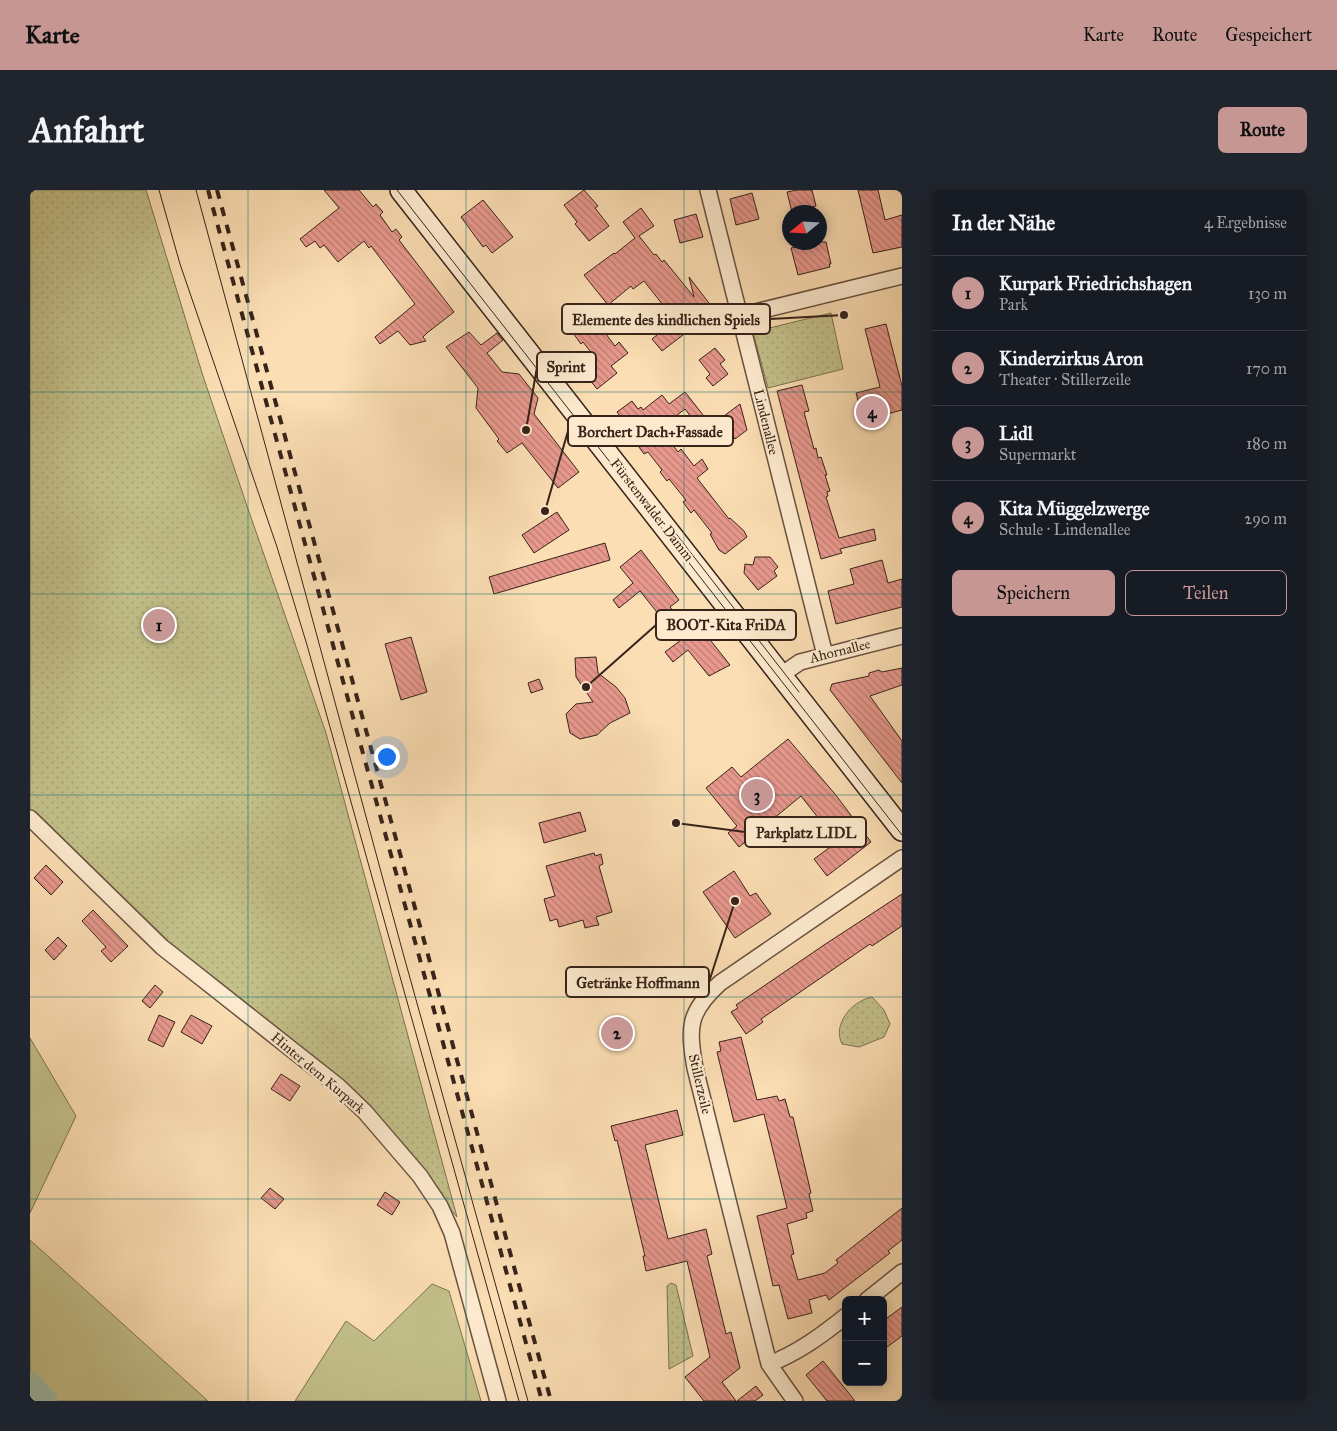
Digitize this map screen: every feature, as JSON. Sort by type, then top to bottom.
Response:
[{"type":"main road","name":"Fürstenwalder Damm","points":[[401,190],[902,830]]},
{"type":"street","name":"Lindenallee","points":[[708,190],[825,655]]},
{"type":"street","points":[[739,316],[902,276]]},
{"type":"street","name":"Ahornallee","points":[[781,675],[800,662],[902,636]]},
{"type":"street","name":"Hinter dem Kurpark","points":[[30,818],[162,947],[338,1086],[365,1112],[420,1176],[440,1206],[452,1233],[498,1401]]},
{"type":"street","name":"Stillerzeile","points":[[796,1401],[769,1364],[695,1068],[691,1027],[697,1009],[709,993],[720,983],[902,858]]},
{"type":"street","points":[[872,1296],[902,1272]]},
{"type":"street","points":[[769,1364],[782,1359],[813,1341],[842,1319]]},
{"type":"shaded area","points":[[30,190],[146,190],[203,376],[326,733],[457,1217],[361,1103],[143,923],[30,810]]},
{"type":"shaded area","points":[[831,313],[843,369],[768,388],[753,332]]},
{"type":"shaded area","points":[[872,997],[884,1010],[890,1024],[884,1037],[859,1047],[842,1044],[840,1029],[846,1014],[857,1003]]},
{"type":"shaded area","points":[[30,1038],[76,1116],[30,1213]]},
{"type":"shaded area","points":[[30,1240],[208,1401],[30,1401]]},
{"type":"shaded area","points":[[671,1283],[676,1285],[693,1356],[669,1369],[667,1286]]},
{"type":"shaded area","points":[[432,1284],[449,1291],[481,1401],[295,1401],[346,1321],[374,1341]]},
{"type":"building","points":[[324,190],[359,190],[373,207],[376,204],[383,212],[380,215],[392,232],[396,229],[402,237],[399,240],[454,312],[423,337],[426,341],[410,345],[398,331],[380,344],[375,337],[415,304],[371,246],[369,248],[364,241],[338,262],[324,245],[320,248],[315,241],[306,247],[300,239],[339,208]]},
{"type":"building","points":[[584,190],[598,206],[595,208],[609,226],[589,241],[575,224],[577,222],[564,205]]},
{"type":"building","points":[[812,190],[816,205],[790,205],[787,192]]},
{"type":"building","points":[[858,190],[878,190],[885,220],[902,215],[902,247],[873,253]]},
{"type":"building","points":[[752,193],[759,219],[736,225],[730,199]]},
{"type":"building","points":[[483,200],[513,237],[492,253],[486,245],[483,247],[461,217]]},
{"type":"building","points":[[641,208],[654,226],[639,236],[654,255],[656,254],[662,262],[664,260],[694,297],[689,277],[722,320],[708,330],[700,316],[680,331],[683,335],[662,351],[652,339],[657,335],[649,324],[652,322],[654,313],[663,305],[644,281],[633,289],[631,286],[608,305],[584,275],[635,238],[623,222]]},
{"type":"building","points":[[696,214],[703,237],[680,243],[674,220]]},
{"type":"building","points":[[827,246],[830,267],[798,275],[792,250],[827,250]]},
{"type":"building","points":[[593,317],[615,346],[619,342],[628,353],[611,366],[617,373],[597,389],[583,371],[597,360],[573,333]]},
{"type":"building","points":[[886,324],[902,386],[902,410],[887,414],[886,409],[862,415],[856,393],[880,387],[865,329]]},
{"type":"building","points":[[469,332],[481,345],[497,333],[503,340],[487,353],[502,372],[519,374],[538,398],[534,414],[579,472],[558,488],[522,443],[507,453],[476,408],[478,388],[446,347]]},
{"type":"building","points":[[715,348],[725,360],[720,364],[728,374],[713,386],[706,378],[710,374],[699,360]]},
{"type":"building","points":[[802,385],[809,411],[804,412],[814,449],[816,448],[818,458],[821,457],[827,475],[825,475],[830,491],[827,492],[828,496],[826,497],[839,538],[874,529],[876,540],[840,549],[842,553],[821,559],[777,391]]},
{"type":"building","points":[[685,392],[707,420],[698,426],[685,409],[660,428],[678,452],[681,449],[694,466],[702,459],[708,469],[697,478],[729,519],[744,531],[747,537],[725,554],[719,550],[710,534],[712,533],[694,510],[691,513],[683,502],[686,500],[669,479],[667,481],[660,472],[662,470],[648,452],[644,454],[636,443],[639,440],[617,412],[632,401],[638,409],[641,407],[643,410],[662,395],[669,404]]},
{"type":"building","points":[[740,404],[747,430],[735,439],[720,419]]},
{"type":"building","points":[[557,512],[569,530],[534,553],[522,535]]},
{"type":"building","points":[[605,543],[610,560],[494,594],[489,577]]},
{"type":"building","points":[[641,550],[679,600],[670,607],[683,623],[692,617],[730,665],[709,676],[688,650],[673,662],[665,652],[681,640],[662,614],[660,616],[640,591],[619,608],[613,600],[633,583],[620,567]]},
{"type":"building","points":[[755,557],[770,557],[778,567],[774,571],[777,576],[758,590],[744,573],[745,564],[753,565]]},
{"type":"building","points":[[882,560],[888,583],[902,579],[902,607],[836,624],[828,591],[854,584],[850,569]]},
{"type":"building","points":[[411,637],[427,692],[401,700],[385,644]]},
{"type":"building","points":[[596,657],[598,673],[616,687],[625,698],[630,713],[610,723],[597,735],[580,739],[570,733],[566,714],[576,704],[593,702],[576,677],[575,658]]},
{"type":"building","points":[[902,668],[902,685],[870,696],[902,741],[902,783],[830,690],[832,684],[869,676],[869,673],[879,670],[882,672]]},
{"type":"building","points":[[539,679],[543,689],[531,693],[528,683]]},
{"type":"building","points":[[788,739],[835,794],[871,842],[827,876],[814,859],[837,842],[801,796],[739,847],[728,833],[737,826],[706,788],[732,767],[741,777]]},
{"type":"building","points":[[580,812],[586,831],[544,843],[539,823]]},
{"type":"building","points":[[594,853],[595,856],[601,854],[603,864],[599,866],[612,912],[596,917],[599,925],[585,928],[583,920],[559,927],[557,919],[550,921],[544,899],[555,896],[546,866]]},
{"type":"building","points":[[46,865],[63,882],[51,895],[34,878]]},
{"type":"building","points":[[734,871],[750,896],[756,893],[771,914],[735,938],[703,892]]},
{"type":"building","points":[[902,894],[902,926],[872,946],[870,944],[761,1019],[763,1022],[746,1034],[731,1012],[738,1008],[736,1005]]},
{"type":"building","points":[[93,910],[128,946],[111,962],[101,951],[106,947],[82,921]]},
{"type":"building","points":[[58,937],[67,946],[54,960],[45,950]]},
{"type":"building","points":[[155,985],[163,992],[150,1008],[142,1001]]},
{"type":"building","points":[[159,1015],[175,1022],[163,1047],[148,1040]]},
{"type":"building","points":[[191,1015],[212,1026],[202,1044],[181,1032]]},
{"type":"building","points":[[741,1037],[757,1100],[777,1096],[779,1101],[785,1099],[790,1117],[793,1117],[811,1193],[809,1194],[813,1211],[806,1213],[807,1218],[787,1224],[794,1254],[791,1255],[798,1280],[825,1273],[838,1263],[836,1260],[902,1208],[902,1240],[888,1251],[890,1253],[829,1300],[826,1295],[809,1300],[812,1313],[788,1319],[779,1285],[773,1286],[757,1216],[787,1208],[764,1114],[734,1122],[717,1052],[721,1051],[719,1042]]},
{"type":"building","points":[[281,1074],[300,1086],[290,1101],[271,1089]]},
{"type":"building","points":[[677,1110],[683,1135],[645,1145],[668,1239],[706,1229],[712,1254],[707,1256],[726,1334],[731,1332],[740,1368],[722,1382],[736,1401],[704,1401],[685,1377],[710,1357],[687,1261],[646,1271],[643,1256],[645,1256],[617,1140],[615,1141],[611,1126]]},
{"type":"building","points":[[270,1188],[284,1199],[275,1209],[261,1198]]},
{"type":"building","points":[[385,1192],[400,1202],[392,1215],[377,1205]]},
{"type":"building","points":[[902,1307],[902,1336],[887,1347],[887,1341],[887,1318]]},
{"type":"building","points":[[823,1361],[855,1401],[827,1401],[806,1375]]},
{"type":"building","points":[[756,1386],[763,1395],[755,1401],[737,1401]]},
{"type":"waterway","points":[[30,1385],[45,1401]]},
{"type":"tram line","points":[[159,190],[180,264],[277,547],[307,645],[519,1401]]},
{"type":"tram line","points":[[196,190],[403,953],[528,1401]]},
{"type":"tram line","points":[[397,190],[902,835]]},
{"type":"tram line","points":[[670,526],[799,692]]},
{"type":"railway","points":[[208,190],[542,1401]]},
{"type":"railway","points":[[217,190],[551,1401]]},
{"type":"place","name":"Elemente des kindlichen Spiels","points":[[844,315]]},
{"type":"place","name":"Kita Müggelzwerge","points":[[872,412]]},
{"type":"place","name":"Sprint","points":[[526,430]]},
{"type":"place","name":"Borchert Dach+Fassade","points":[[545,511]]},
{"type":"place","name":"Kurpark Friedrichshagen","points":[[159,625]]},
{"type":"place","name":"BOOT-Kita FriDA","points":[[586,687]]},
{"type":"place","name":"Lidl","points":[[757,795]]},
{"type":"place","name":"Parkplatz LIDL","points":[[676,823]]},
{"type":"place","name":"Getränke Hoffmann","points":[[735,901]]},
{"type":"place","name":"Kinderzirkus Aron","points":[[617,1033]]}]
